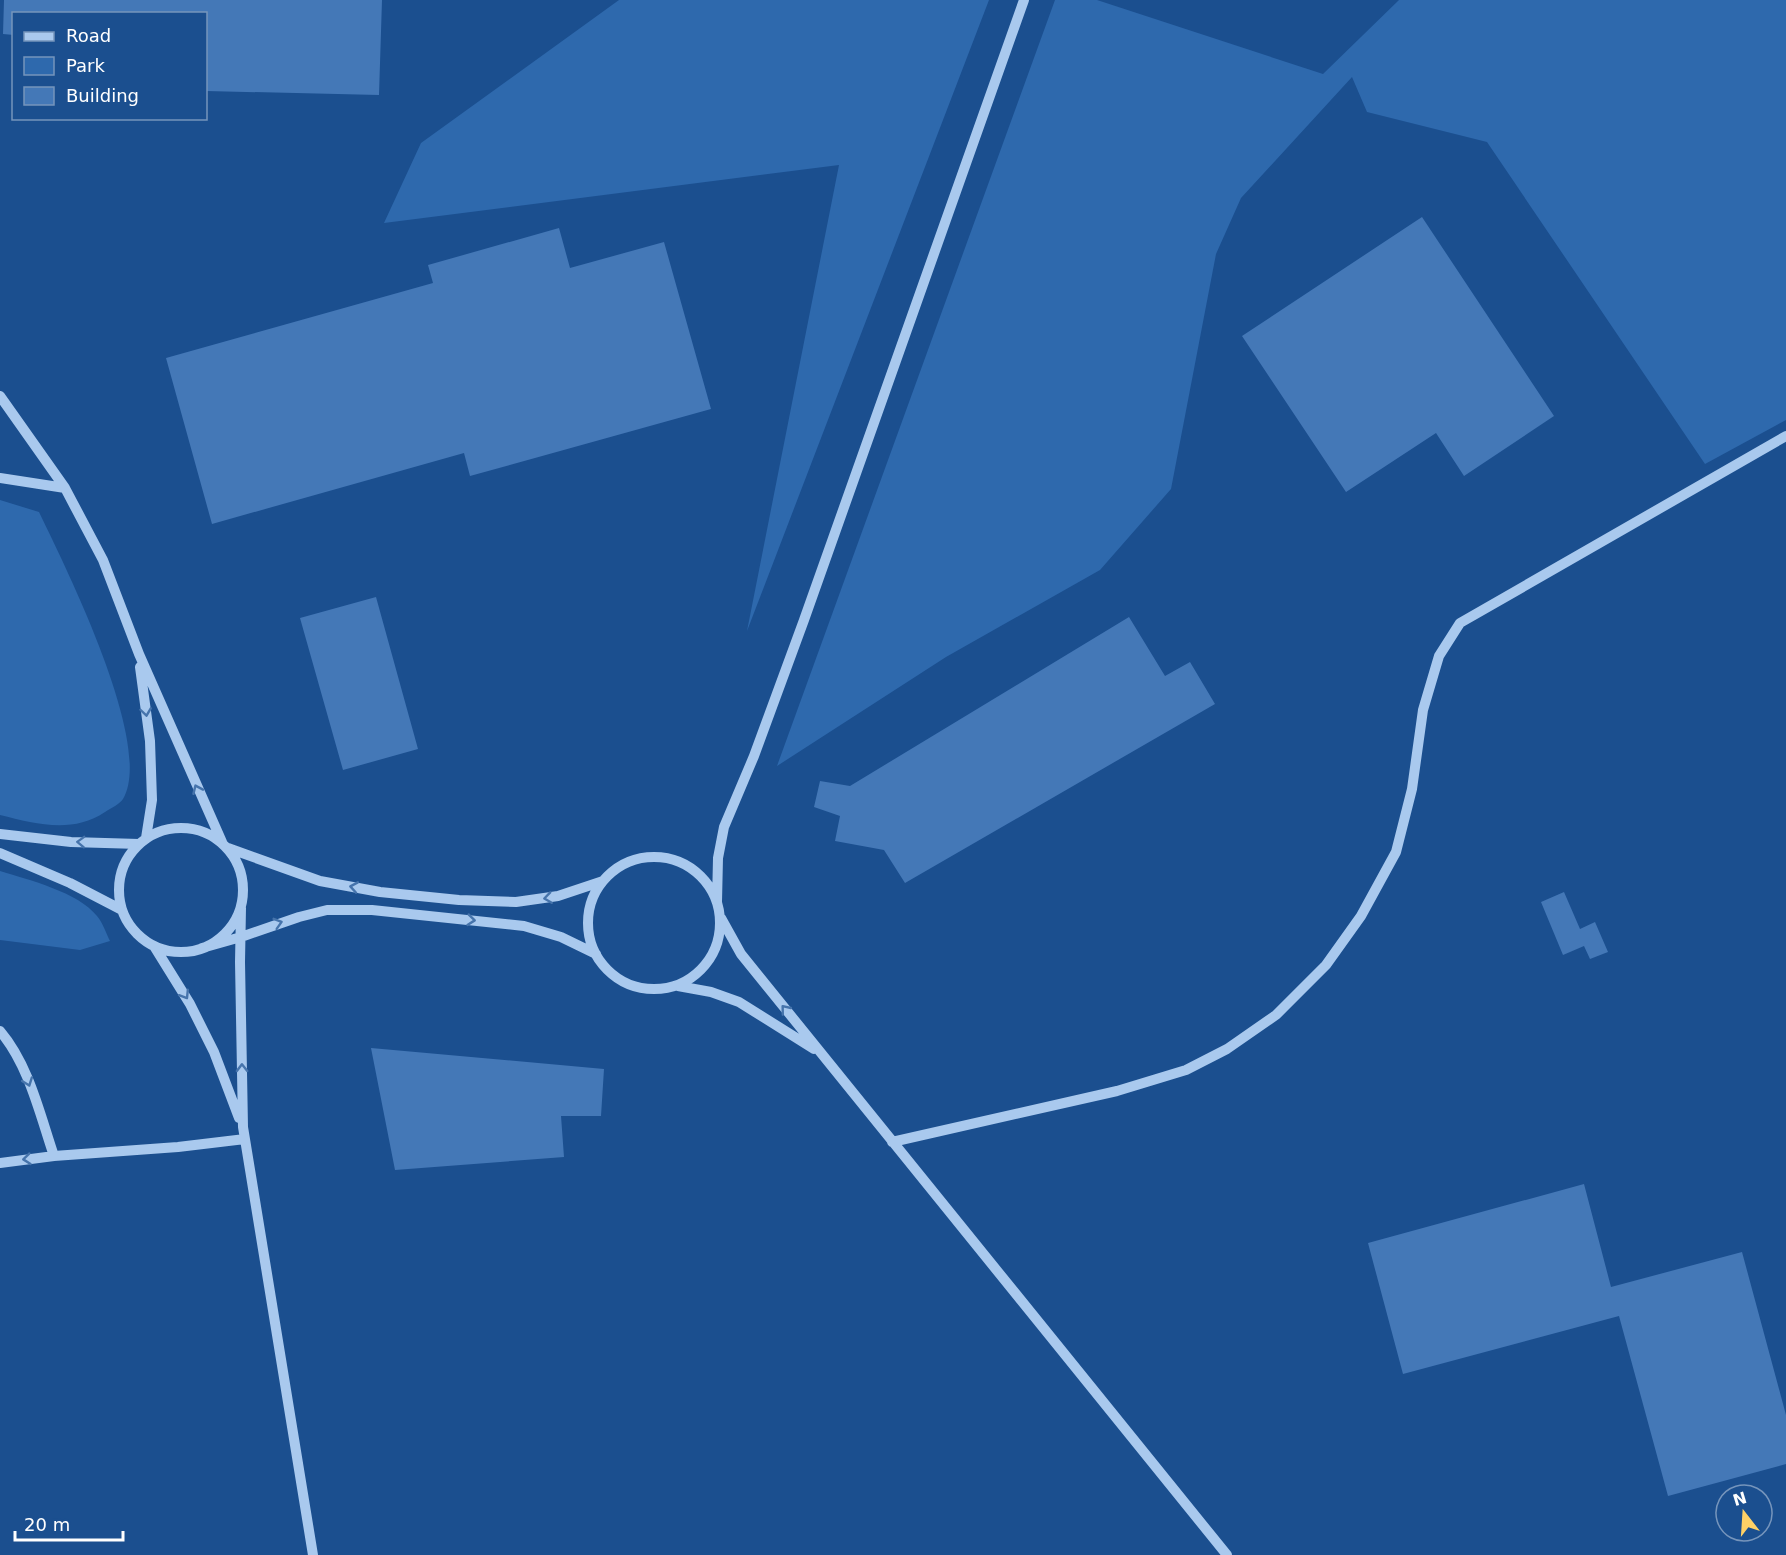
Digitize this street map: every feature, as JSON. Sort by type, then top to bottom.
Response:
[{"type":"street","points":[[717,902],[718,858],[724,827],[804,620],[1024,0]]},
{"type":"street","points":[[0,396],[65,488],[103,560],[139,654],[225,845],[237,861],[243,876],[244,892],[241,908],[243,1126],[313,1555]]},
{"type":"street","points":[[892,1142],[1117,1091],[1186,1070],[1227,1049],[1276,1015],[1326,965],[1361,916],[1396,852],[1412,789],[1423,710],[1439,656],[1460,623],[1786,436]]},
{"type":"street","points":[[0,478],[65,488]]},
{"type":"street","points":[[139,654],[150,741],[152,800],[143,841]]},
{"type":"street","points":[[243,1126],[214,1052],[190,1004],[154,946],[135,931],[122,910],[119,894],[122,871],[129,856],[143,841],[168,829],[185,828],[201,831],[225,845],[320,881],[380,892],[459,900],[526,901],[558,896],[604,881]]},
{"type":"street","points":[[0,834],[71,842],[143,841]]},
{"type":"street","points":[[0,853],[122,910]]},
{"type":"street","points":[[822,1054],[739,1002],[711,992],[676,986],[650,989],[630,984],[613,974],[596,954],[591,944],[588,921],[592,900],[604,881],[632,861],[655,857],[678,862],[706,881],[717,902],[721,918],[741,954],[822,1054],[892,1142],[1227,1555]]},
{"type":"street","points":[[202,948],[229,930],[241,908]]},
{"type":"street","points":[[154,946],[178,951],[202,948],[327,910],[372,910],[524,926],[561,937],[596,954]]},
{"type":"street","points":[[676,986],[695,975],[710,959],[718,940],[721,918]]},
{"type":"street","points":[[0,1031],[26,1075],[54,1156]]},
{"type":"street","points":[[0,1163],[245,1139]]},
{"type":"green space","points":[[619,0],[989,0],[747,631],[839,165],[384,223],[421,143]]},
{"type":"green space","points":[[1055,0],[1097,0],[1323,74],[1399,0],[1786,0],[1786,420],[1705,464],[1487,142],[1367,112],[1352,77],[1241,198],[1216,254],[1171,489],[1100,570],[946,657],[777,766]]},
{"type":"green space","points":[[0,500],[39,512],[68,572],[103,655],[127,739],[130,773],[123,799],[105,812],[80,823],[40,824],[0,815]]},
{"type":"green space","points":[[0,871],[52,888],[78,900],[97,916],[110,941],[80,950],[0,940]]},
{"type":"building","points":[[4,0],[382,0],[379,95],[207,91],[207,12],[12,12],[12,35],[3,34]]},
{"type":"building","points":[[1422,217],[1554,416],[1464,476],[1436,433],[1346,492],[1242,336]]},
{"type":"building","points":[[559,228],[570,268],[664,242],[711,409],[470,476],[464,453],[212,524],[166,358],[433,283],[428,265]]},
{"type":"building","points":[[376,597],[418,749],[343,770],[300,618]]},
{"type":"building","points":[[1129,617],[1165,676],[1190,662],[1215,704],[905,883],[884,850],[835,841],[840,816],[814,807],[820,781],[850,786]]},
{"type":"building","points":[[1564,892],[1580,929],[1595,922],[1608,952],[1590,959],[1584,946],[1563,955],[1541,902]]},
{"type":"building","points":[[371,1048],[604,1069],[601,1116],[561,1116],[564,1157],[395,1170]]},
{"type":"building","points":[[1584,1184],[1611,1287],[1742,1252],[1786,1415],[1786,1464],[1668,1496],[1619,1316],[1403,1374],[1368,1243]]}]
